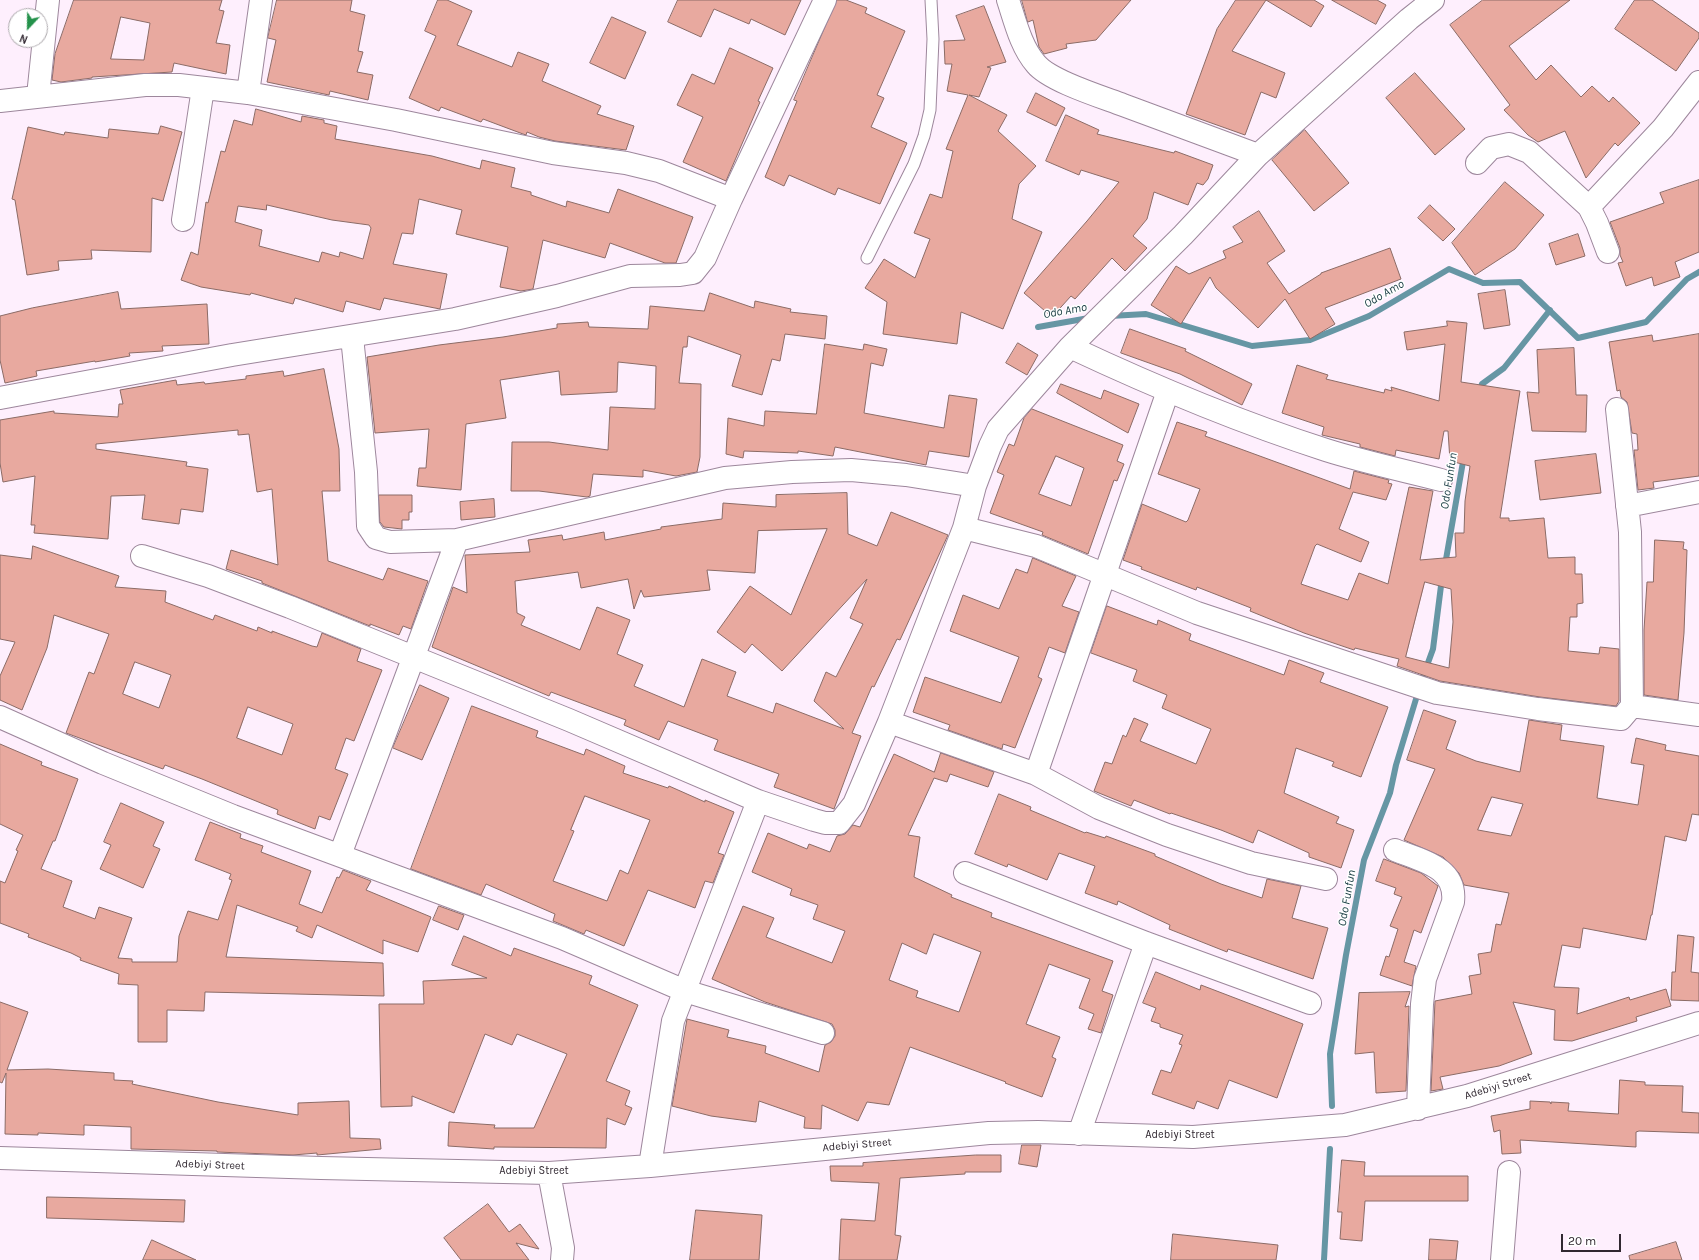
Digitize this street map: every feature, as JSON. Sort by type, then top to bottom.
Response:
[{"type":"street","points":[[38,96],[48,0]]},
{"type":"street","points":[[248,93],[261,0]]},
{"type":"street","points":[[0,398],[232,355],[455,320],[557,296],[630,276],[680,275],[693,273],[705,258],[731,199],[825,0]]},
{"type":"street","points":[[1008,0],[1026,48],[1036,65],[1047,72],[1096,96],[1258,155]]},
{"type":"street","points":[[142,556],[223,581],[413,656],[569,720],[758,801],[814,820],[826,823],[839,823],[854,804],[889,722],[964,528],[975,486],[998,429],[1070,347],[1183,236],[1258,155],[1409,19],[1433,0]]},
{"type":"street","points":[[1589,207],[1663,128],[1699,82]]},
{"type":"street","points":[[0,101],[145,85],[179,85],[248,93],[396,120],[553,153],[626,163],[659,171],[731,199]]},
{"type":"street","points":[[183,220],[203,88]]},
{"type":"street","points":[[1477,163],[1491,148],[1509,144],[1529,152],[1589,207],[1608,252]]},
{"type":"street","points":[[352,337],[366,472],[368,526],[376,538],[390,542],[457,540],[725,478],[792,472],[851,470],[906,475],[975,486]]},
{"type":"street","points":[[1070,347],[1168,391],[1278,434],[1367,462],[1441,480]]},
{"type":"street","points":[[1036,774],[1104,573],[1168,391]]},
{"type":"street","points":[[964,528],[1036,546],[1104,573],[1196,613],[1437,693],[1538,709],[1621,719],[1632,706],[1630,532],[1617,408]]},
{"type":"street","points":[[1627,506],[1699,492]]},
{"type":"street","points":[[340,855],[457,540]]},
{"type":"street","points":[[1632,706],[1699,715]]},
{"type":"street","points":[[0,717],[103,763],[225,813],[562,938],[685,991],[823,1034]]},
{"type":"street","points":[[889,722],[1036,774],[1099,808],[1167,835],[1251,863],[1326,878]]},
{"type":"street","points":[[650,1166],[673,1020],[758,801]]},
{"type":"street","points":[[1395,850],[1445,873],[1452,882],[1454,893],[1453,902],[1425,979],[1422,1004],[1418,1109]]},
{"type":"street","points":[[965,873],[1146,943],[1310,1003]]},
{"type":"street","points":[[1079,1134],[1146,943]]},
{"type":"street","name":"Adebiyi Street","points":[[0,1158],[322,1168],[549,1173],[650,1166],[989,1133],[1038,1132],[1193,1137],[1345,1125],[1418,1109],[1467,1096],[1699,1023]]},
{"type":"street","points":[[1502,1260],[1509,1172]]},
{"type":"street","points":[[549,1173],[563,1248],[562,1260]]},
{"type":"lane","points":[[867,258],[914,164],[924,136],[930,110],[933,39],[931,0]]},
{"type":"building","points":[[74,0],[222,0],[219,10],[224,11],[216,43],[230,45],[226,74],[174,63],[172,72],[92,77],[61,82],[52,80],[55,54]],"holes":[[[121,17],[150,23],[144,60],[111,59]]]},
{"type":"building","points":[[277,0],[352,0],[350,11],[365,15],[358,51],[363,52],[357,72],[373,75],[368,100],[330,91],[329,95],[267,82],[276,40],[268,38]]},
{"type":"building","points":[[438,0],[447,0],[472,11],[457,45],[512,67],[518,52],[549,64],[542,81],[601,106],[597,114],[634,126],[626,150],[555,141],[527,132],[526,135],[483,119],[481,122],[441,107],[439,111],[409,98],[436,36],[425,31]]},
{"type":"building","points":[[678,0],[801,0],[785,35],[751,19],[749,24],[714,9],[701,37],[668,22]]},
{"type":"building","points":[[837,0],[846,0],[867,8],[865,13],[905,31],[877,95],[884,98],[871,127],[907,143],[880,204],[838,188],[835,195],[789,175],[784,186],[765,177],[797,101],[794,100]]},
{"type":"building","points":[[1022,0],[1131,0],[1096,40],[1066,44],[1067,48],[1044,54],[1039,47],[1033,20],[1028,22]]},
{"type":"building","points":[[1236,0],[1266,0],[1232,51],[1285,73],[1276,98],[1261,92],[1245,135],[1186,114],[1217,29]]},
{"type":"building","points":[[1266,0],[1314,0],[1324,6],[1311,27]]},
{"type":"building","points":[[1332,0],[1377,0],[1386,5],[1376,24]]},
{"type":"building","points":[[1483,0],[1570,0],[1509,46],[1536,80],[1551,65],[1581,97],[1592,86],[1609,102],[1613,97],[1640,123],[1618,146],[1615,143],[1586,178],[1565,131],[1538,142],[1528,135],[1504,110],[1510,105],[1450,25]]},
{"type":"building","points":[[1635,0],[1652,0],[1699,33],[1699,38],[1676,71],[1615,29]]},
{"type":"building","points":[[984,6],[1006,62],[987,67],[991,68],[979,97],[969,95],[1007,115],[998,131],[1036,166],[1019,184],[1012,219],[1042,232],[1003,329],[961,312],[957,344],[883,334],[887,302],[865,288],[884,259],[915,278],[930,239],[914,233],[930,194],[942,198],[953,151],[946,149],[968,95],[947,91],[952,64],[945,64],[944,41],[965,40],[956,16]]},
{"type":"building","points":[[612,17],[646,32],[625,79],[590,63]]},
{"type":"building","points":[[730,48],[773,68],[726,181],[683,162],[703,117],[677,105],[692,74],[714,84]]},
{"type":"building","points":[[1415,73],[1465,129],[1435,155],[1386,98]]},
{"type":"building","points":[[1036,93],[1065,108],[1056,126],[1027,112]]},
{"type":"building","points":[[256,109],[301,122],[302,116],[324,120],[324,123],[337,126],[335,139],[432,156],[480,169],[482,160],[515,168],[511,187],[531,192],[531,195],[566,207],[567,201],[609,213],[618,189],[693,217],[676,263],[665,263],[610,243],[605,258],[543,240],[533,289],[521,291],[500,287],[508,247],[456,234],[462,210],[419,199],[413,234],[402,233],[393,264],[447,274],[440,309],[384,298],[380,310],[346,301],[343,312],[295,298],[293,304],[251,293],[250,295],[201,287],[181,280],[191,252],[198,255],[206,202],[208,203],[221,151],[225,152],[234,120],[252,125]],"holes":[[[267,205],[332,220],[369,225],[371,228],[363,259],[340,252],[339,257],[322,252],[319,262],[259,246],[262,230],[235,222],[238,206],[266,210]]]},
{"type":"building","points":[[1066,115],[1099,130],[1097,134],[1174,153],[1175,151],[1213,165],[1208,179],[1203,185],[1197,183],[1188,205],[1154,192],[1147,219],[1133,236],[1147,248],[1125,271],[1112,258],[1075,299],[1071,296],[1052,317],[1024,293],[1119,182],[1081,170],[1079,175],[1046,161]]},
{"type":"building","points":[[161,126],[182,132],[163,201],[152,198],[151,252],[91,250],[92,259],[58,261],[59,270],[27,275],[15,200],[12,199],[28,127],[64,135],[65,132],[108,138],[109,129],[158,134]]},
{"type":"building","points":[[1305,130],[1349,183],[1314,211],[1272,160]]},
{"type":"building","points":[[1699,180],[1699,252],[1675,262],[1680,277],[1654,286],[1652,277],[1626,286],[1618,263],[1623,262],[1620,255],[1620,248],[1610,222],[1664,203],[1660,193]]},
{"type":"building","points":[[1505,182],[1544,215],[1515,249],[1475,275],[1452,243]]},
{"type":"building","points":[[1430,205],[1455,229],[1443,241],[1418,218]]},
{"type":"building","points":[[1259,211],[1285,251],[1267,263],[1289,294],[1321,273],[1390,248],[1401,279],[1325,308],[1335,324],[1310,339],[1285,299],[1258,328],[1216,288],[1210,277],[1181,324],[1151,305],[1176,266],[1189,274],[1226,258],[1223,251],[1243,242],[1233,227]]},
{"type":"building","points":[[1578,234],[1585,256],[1556,265],[1549,244]]},
{"type":"building","points":[[1505,290],[1510,325],[1484,329],[1478,294]]},
{"type":"building","points":[[118,292],[121,309],[207,304],[209,344],[162,346],[163,351],[129,353],[130,356],[36,371],[37,376],[5,383],[0,360],[0,316],[32,308]]},
{"type":"building","points":[[710,293],[754,308],[755,301],[791,309],[790,312],[827,316],[825,339],[785,334],[780,361],[772,359],[762,395],[732,386],[741,355],[688,336],[687,347],[683,347],[679,383],[701,384],[700,457],[697,472],[676,476],[643,470],[643,477],[593,474],[590,496],[587,497],[539,491],[511,491],[512,442],[549,442],[608,450],[610,407],[655,409],[656,366],[618,362],[617,392],[561,395],[559,371],[500,380],[506,418],[466,424],[461,490],[417,486],[419,468],[426,468],[429,429],[375,433],[367,357],[557,328],[557,324],[588,322],[589,327],[648,329],[650,306],[704,311]]},
{"type":"building","points":[[1447,321],[1467,323],[1461,382],[1520,391],[1500,518],[1509,518],[1509,521],[1544,518],[1548,558],[1575,557],[1575,574],[1582,574],[1583,603],[1577,604],[1577,617],[1570,617],[1568,651],[1599,654],[1600,647],[1619,649],[1619,701],[1616,706],[1540,697],[1440,681],[1397,666],[1399,659],[1355,648],[1354,650],[1304,633],[1250,611],[1251,608],[1197,587],[1196,590],[1141,569],[1142,567],[1123,560],[1142,504],[1186,522],[1188,520],[1200,489],[1158,474],[1177,422],[1207,432],[1205,436],[1350,489],[1354,471],[1389,480],[1388,483],[1392,484],[1386,500],[1353,492],[1339,529],[1369,542],[1361,562],[1317,544],[1301,584],[1348,600],[1359,573],[1388,584],[1409,487],[1433,491],[1420,560],[1456,557],[1455,533],[1464,533],[1465,501],[1470,466],[1450,461],[1448,431],[1444,431],[1439,459],[1396,450],[1395,456],[1360,447],[1360,444],[1322,435],[1324,427],[1282,413],[1297,365],[1328,375],[1326,379],[1384,393],[1385,389],[1392,391],[1391,387],[1439,401],[1445,344],[1407,350],[1404,332],[1447,326]],"holes":[[[1425,582],[1451,589],[1453,622],[1449,668],[1406,657]]]},
{"type":"building","points":[[1130,329],[1186,349],[1185,351],[1252,384],[1242,405],[1180,374],[1121,353]]},
{"type":"building","points":[[1699,334],[1699,476],[1653,482],[1654,488],[1638,490],[1634,450],[1638,450],[1637,434],[1632,433],[1627,402],[1621,397],[1620,390],[1617,391],[1609,342],[1652,335],[1653,341]]},
{"type":"building","points":[[1018,343],[1038,355],[1027,375],[1006,363]]},
{"type":"building","points":[[825,344],[863,350],[864,344],[887,349],[883,366],[871,363],[864,413],[944,428],[949,395],[977,399],[969,457],[929,451],[926,465],[835,447],[833,456],[798,451],[798,453],[744,451],[743,458],[726,454],[728,418],[764,426],[765,411],[816,414]]},
{"type":"building","points":[[1574,348],[1576,395],[1587,395],[1586,432],[1532,431],[1527,392],[1539,393],[1537,350]]},
{"type":"building","points":[[324,369],[339,449],[340,491],[322,491],[328,561],[383,580],[388,568],[428,581],[411,629],[403,626],[399,635],[370,624],[370,626],[262,583],[262,581],[226,569],[231,550],[278,565],[272,489],[257,492],[249,434],[238,435],[238,430],[96,444],[96,449],[187,462],[186,466],[208,469],[203,512],[181,509],[179,524],[142,519],[145,495],[111,496],[108,539],[34,533],[35,525],[31,525],[35,476],[3,482],[0,463],[0,420],[54,411],[54,413],[118,417],[119,404],[123,404],[120,390],[176,380],[177,385],[204,382],[205,384],[246,379],[246,376],[283,371],[284,376]]},
{"type":"building","points":[[1061,384],[1101,399],[1104,390],[1139,404],[1128,433],[1057,393]]},
{"type":"building","points":[[1032,409],[1123,445],[1117,461],[1124,464],[1117,481],[1114,480],[1088,554],[1042,535],[1043,532],[990,513],[1004,475],[997,472],[1009,444],[1014,446],[1024,418]],"holes":[[[1056,456],[1084,468],[1071,506],[1039,494]]]},
{"type":"building","points":[[1596,454],[1601,493],[1540,500],[1535,461]]},
{"type":"building","points":[[847,493],[848,534],[877,546],[891,512],[948,535],[900,640],[897,639],[874,687],[872,686],[852,733],[861,736],[834,809],[774,787],[779,774],[714,750],[718,740],[668,721],[659,740],[624,725],[626,720],[551,692],[549,696],[432,647],[453,587],[467,593],[465,555],[530,552],[528,540],[562,535],[563,540],[604,532],[605,540],[661,529],[661,527],[722,519],[723,503],[776,507],[776,495]],"holes":[[[827,529],[791,615],[750,586],[717,632],[745,653],[752,644],[782,671],[867,579],[850,618],[863,624],[836,677],[826,672],[814,701],[844,729],[776,703],[773,713],[727,696],[736,672],[702,659],[684,707],[634,686],[643,665],[617,654],[630,620],[597,607],[580,650],[521,625],[525,617],[517,613],[515,581],[578,572],[581,588],[628,579],[634,609],[641,590],[644,597],[710,590],[707,570],[755,573],[758,531]]]},
{"type":"building","points":[[379,495],[412,495],[412,512],[409,512],[409,520],[402,520],[402,529],[384,527],[380,522]]},
{"type":"building","points":[[494,499],[495,517],[461,520],[460,502]]},
{"type":"building","points":[[1655,540],[1684,542],[1683,549],[1687,550],[1684,633],[1678,700],[1644,695],[1644,630],[1647,582],[1653,582]]},
{"type":"building","points":[[33,546],[119,576],[115,587],[166,591],[165,602],[213,620],[215,615],[257,631],[258,627],[317,647],[322,633],[361,649],[357,661],[382,670],[354,741],[346,738],[335,769],[348,774],[330,820],[319,816],[315,829],[277,814],[278,810],[202,779],[165,765],[163,769],[66,733],[89,672],[94,674],[109,634],[54,615],[47,648],[22,710],[0,700],[0,676],[15,642],[0,639],[0,555],[31,559]],"holes":[[[135,662],[171,675],[159,708],[123,694]],[[248,707],[293,724],[282,755],[237,738]]]},
{"type":"building","points":[[1033,558],[1076,576],[1062,606],[1079,612],[1065,653],[1049,647],[1038,677],[1042,679],[1015,748],[1003,744],[1002,749],[948,730],[950,725],[913,712],[925,677],[1001,703],[1019,657],[950,631],[963,595],[999,609],[1016,569],[1027,573]]},
{"type":"building","points":[[1107,606],[1157,625],[1158,620],[1191,634],[1189,640],[1284,675],[1289,660],[1324,673],[1320,682],[1388,707],[1361,777],[1332,766],[1334,762],[1296,748],[1284,793],[1339,817],[1336,823],[1354,830],[1341,868],[1309,857],[1309,853],[1258,830],[1253,843],[1221,830],[1171,813],[1170,814],[1134,800],[1131,806],[1094,791],[1105,762],[1112,764],[1123,735],[1126,737],[1134,718],[1148,724],[1140,741],[1196,764],[1211,729],[1162,708],[1167,695],[1133,681],[1137,670],[1091,653]]},
{"type":"building","points":[[420,685],[449,698],[422,760],[393,748]]},
{"type":"building","points":[[472,706],[538,731],[536,737],[584,755],[586,749],[625,766],[623,773],[668,788],[669,786],[705,802],[705,800],[734,812],[718,853],[724,855],[713,883],[705,881],[695,908],[648,890],[624,946],[586,930],[584,934],[553,921],[555,914],[486,884],[481,895],[411,869]],"holes":[[[585,796],[650,820],[628,874],[620,870],[607,901],[553,881],[574,831],[571,830]]]},
{"type":"building","points":[[1424,710],[1456,721],[1446,749],[1476,761],[1520,772],[1529,720],[1562,725],[1560,740],[1604,746],[1597,798],[1638,805],[1644,765],[1631,763],[1636,738],[1666,745],[1665,750],[1699,756],[1699,815],[1692,814],[1686,841],[1665,836],[1652,915],[1646,940],[1583,928],[1580,948],[1562,945],[1554,987],[1579,988],[1577,1014],[1629,997],[1630,1000],[1666,989],[1671,1006],[1636,1017],[1637,1021],[1572,1041],[1554,1040],[1555,1010],[1513,1002],[1532,1054],[1499,1066],[1440,1077],[1443,1089],[1431,1091],[1435,1001],[1472,994],[1469,976],[1481,974],[1478,954],[1491,952],[1496,924],[1501,925],[1509,893],[1464,885],[1459,873],[1443,857],[1404,840],[1435,769],[1407,760]],"holes":[[[1492,797],[1523,804],[1511,836],[1478,830]]]},
{"type":"building","points":[[0,744],[42,762],[41,765],[78,779],[55,841],[53,841],[41,869],[72,881],[63,907],[95,919],[99,907],[132,918],[118,958],[132,959],[132,962],[177,962],[179,936],[188,911],[218,920],[232,880],[229,879],[231,874],[195,860],[210,822],[241,834],[240,838],[263,846],[261,852],[311,871],[299,904],[322,913],[337,877],[339,878],[343,870],[371,881],[366,890],[431,917],[418,952],[383,940],[383,954],[317,925],[312,938],[296,931],[298,927],[237,905],[226,957],[383,963],[384,996],[205,992],[204,1011],[167,1010],[167,1042],[138,1042],[138,985],[118,984],[119,974],[80,960],[81,958],[71,953],[28,937],[29,934],[0,923],[0,881],[5,883],[18,851],[16,850],[23,835],[0,824]]},
{"type":"building","points":[[941,753],[994,772],[988,787],[950,774],[947,782],[934,778],[908,835],[920,837],[914,877],[952,895],[951,897],[992,913],[991,917],[1113,961],[1102,991],[1113,995],[1101,1033],[1088,1029],[1094,1014],[1079,1008],[1090,979],[1049,964],[1026,1024],[1060,1037],[1052,1057],[1056,1059],[1042,1097],[1005,1083],[1006,1082],[910,1047],[889,1105],[867,1102],[858,1121],[822,1105],[821,1129],[804,1128],[805,1117],[759,1101],[756,1122],[711,1116],[672,1106],[687,1019],[729,1030],[727,1037],[766,1046],[765,1053],[819,1072],[825,1045],[831,1042],[835,1036],[835,1030],[832,1024],[765,1002],[712,979],[743,906],[774,918],[766,937],[832,963],[845,931],[813,919],[818,905],[790,895],[792,889],[752,872],[768,833],[807,849],[809,844],[830,852],[837,836],[845,834],[853,825],[860,827],[894,754],[934,772]],"holes":[[[934,934],[981,952],[959,1012],[916,997],[918,991],[889,980],[902,943],[926,954]]]},
{"type":"building","points":[[999,794],[1031,807],[1030,810],[1085,833],[1086,832],[1105,838],[1106,836],[1155,854],[1155,856],[1221,884],[1262,898],[1267,879],[1301,886],[1292,918],[1328,928],[1313,979],[1228,949],[1227,952],[1169,929],[1170,925],[1118,901],[1117,905],[1085,893],[1095,866],[1059,853],[1047,880],[1008,864],[1007,867],[975,854]]},
{"type":"building","points":[[121,803],[164,822],[153,846],[160,849],[143,888],[100,869],[111,845],[104,842]]},
{"type":"building","points":[[1384,859],[1421,873],[1438,886],[1421,933],[1414,930],[1404,962],[1416,966],[1412,986],[1380,975],[1386,956],[1389,957],[1398,929],[1390,926],[1402,897],[1394,894],[1396,888],[1376,881]]},
{"type":"building","points":[[439,906],[464,915],[458,930],[433,920]]},
{"type":"building","points":[[1678,935],[1694,937],[1691,972],[1699,973],[1699,1001],[1671,1000],[1672,972],[1675,972]]},
{"type":"building","points":[[464,936],[511,956],[514,948],[592,976],[589,984],[638,1005],[606,1081],[630,1091],[625,1105],[632,1108],[625,1125],[607,1118],[606,1148],[494,1147],[494,1149],[448,1146],[449,1122],[495,1125],[494,1128],[534,1128],[567,1054],[517,1034],[512,1045],[485,1034],[454,1113],[412,1096],[412,1106],[381,1107],[379,1004],[424,1004],[423,981],[487,978],[452,965]]},
{"type":"building","points":[[1156,972],[1200,990],[1201,985],[1303,1024],[1277,1098],[1229,1080],[1218,1109],[1197,1101],[1194,1109],[1152,1094],[1161,1070],[1171,1073],[1182,1045],[1179,1044],[1183,1035],[1160,1027],[1160,1024],[1151,1021],[1156,1008],[1143,1003]]},
{"type":"building","points":[[1410,992],[1405,1007],[1409,1006],[1406,1091],[1376,1093],[1374,1052],[1355,1054],[1359,993]]},
{"type":"building","points":[[0,1002],[28,1012],[7,1070],[48,1069],[114,1073],[114,1080],[133,1081],[132,1084],[218,1102],[298,1115],[298,1103],[349,1101],[350,1138],[380,1139],[381,1149],[317,1155],[317,1153],[293,1155],[131,1149],[131,1127],[84,1125],[84,1135],[38,1133],[38,1135],[5,1134],[6,1073],[2,1083],[0,1082]]},
{"type":"building","points":[[1620,1080],[1645,1082],[1645,1085],[1683,1086],[1682,1112],[1699,1113],[1699,1133],[1639,1131],[1636,1132],[1636,1147],[1520,1140],[1521,1153],[1502,1154],[1500,1130],[1494,1132],[1491,1116],[1530,1109],[1530,1101],[1550,1102],[1551,1104],[1551,1102],[1569,1103],[1568,1111],[1618,1114]]},
{"type":"building","points":[[1022,1145],[1041,1145],[1037,1167],[1019,1164]]},
{"type":"building","points":[[976,1155],[1001,1155],[1001,1172],[965,1172],[965,1174],[900,1178],[895,1235],[901,1236],[897,1260],[839,1260],[841,1219],[875,1221],[879,1183],[831,1181],[830,1166],[863,1166],[863,1163]]},
{"type":"building","points":[[1342,1160],[1365,1162],[1364,1176],[1468,1176],[1468,1201],[1365,1201],[1362,1241],[1340,1239],[1342,1212],[1338,1212]]},
{"type":"building","points":[[47,1197],[185,1200],[184,1222],[47,1218]]},
{"type":"building","points":[[488,1204],[509,1232],[520,1224],[539,1249],[516,1243],[529,1260],[461,1260],[444,1238]]},
{"type":"building","points":[[696,1210],[762,1215],[759,1260],[690,1260]]},
{"type":"building","points":[[1173,1234],[1278,1245],[1276,1260],[1171,1260]]},
{"type":"building","points":[[1430,1239],[1458,1241],[1456,1260],[1429,1260]]},
{"type":"building","points":[[152,1240],[196,1260],[143,1260]]},
{"type":"building","points":[[1676,1242],[1682,1260],[1630,1260],[1629,1256]]},
{"type":"waterway","name":"Odo Amo","points":[[1110,316],[1146,314],[1252,346],[1310,340],[1369,316],[1449,269],[1483,283],[1520,282],[1578,338],[1646,322],[1687,279],[1699,272]]},
{"type":"waterway","name":"Odo Funfun","points":[[1479,391],[1482,384],[1504,368],[1550,310]]},
{"type":"waterway","name":"Odo Amo","points":[[1038,327],[1089,318]]},
{"type":"waterway","name":"Odo Funfun","points":[[1445,565],[1464,456]]},
{"type":"waterway","name":"Odo Funfun","points":[[1421,682],[1433,649],[1442,578]]},
{"type":"waterway","name":"Odo Funfun","points":[[1332,1106],[1330,1054],[1346,955],[1364,860],[1390,793],[1396,765],[1416,699]]},
{"type":"waterway","name":"Odo Funfun","points":[[1324,1260],[1330,1149]]}]
